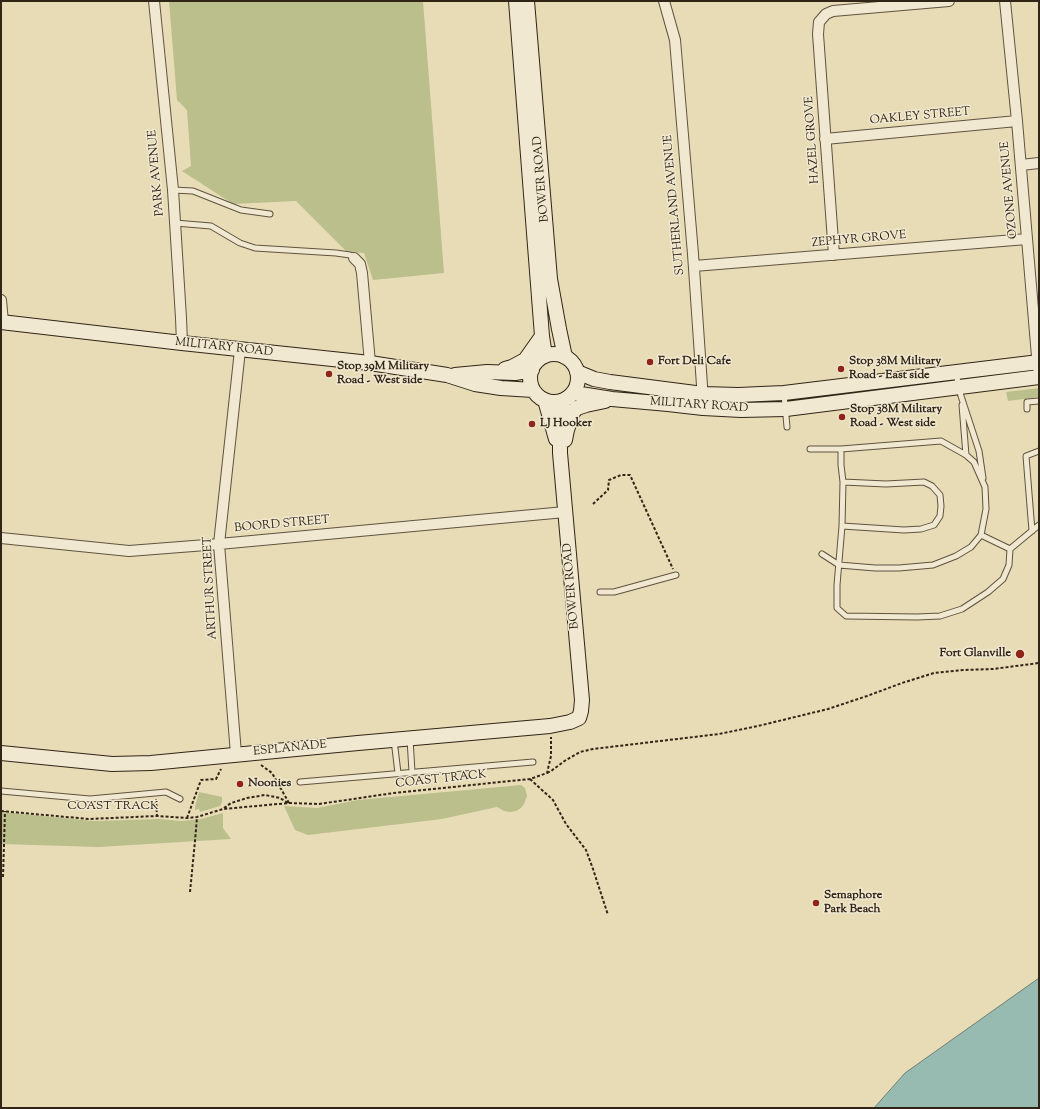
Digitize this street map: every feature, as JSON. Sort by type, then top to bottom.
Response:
[{"type":"main road","name":"BOWER ROAD","points":[[516,1],[542,336],[545,356]]},
{"type":"main road","name":"BOWER ROAD","points":[[527,1],[550,279],[565,357]]},
{"type":"main road","name":"MILITARY ROAD","points":[[2,322],[370,364],[447,375],[475,384],[501,388],[533,390]]},
{"type":"main road","points":[[487,372],[512,367],[525,360],[542,336]]},
{"type":"main road","points":[[559,355],[565,357],[572,362],[578,372],[577,387],[569,396],[559,402],[545,400],[533,390],[530,378],[532,370],[539,359],[545,356],[559,355]]},
{"type":"main road","name":"MILITARY ROAD","points":[[578,372],[594,379],[610,382],[703,394],[738,395],[784,393],[1038,362]]},
{"type":"main road","name":"MILITARY ROAD","points":[[447,375],[487,372],[515,373],[532,370]]},
{"type":"main road","name":"MILITARY ROAD","points":[[569,396],[741,410],[786,408],[960,392],[1039,377]]},
{"type":"main road","name":"BOWER ROAD","points":[[569,396],[562,407],[560,419],[560,453],[582,700],[579,718]]},
{"type":"main road","points":[[560,453],[573,412],[577,408],[586,405],[612,399]]},
{"type":"main road","name":"BOWER ROAD","points":[[545,400],[560,453]]},
{"type":"main road","name":"ESPLANADE","points":[[1,752],[112,764],[151,763],[394,739],[550,726],[570,722],[579,718]]},
{"type":"street","name":"PARK AVENUE","points":[[154,1],[175,223],[182,318],[182,343]]},
{"type":"street","name":"SUTHERLAND AVENUE","points":[[664,1],[675,40],[694,266],[703,408]]},
{"type":"street","points":[[934,2],[949,1]]},
{"type":"street","name":"OZONE AVENUE","points":[[1005,1],[1039,377]]},
{"type":"street","name":"HAZEL GROVE","points":[[834,255],[818,34],[819,22],[826,14],[833,11],[934,2]]},
{"type":"street","name":"OAKLEY STREET","points":[[825,139],[1017,121]]},
{"type":"street","points":[[1021,165],[1039,163]]},
{"type":"street","name":"ZEPHYR GROVE","points":[[694,266],[1027,239]]},
{"type":"street","points":[[354,258],[360,264],[362,273],[370,364]]},
{"type":"street","points":[[1,300],[2,322]]},
{"type":"street","name":"ARTHUR STREET","points":[[236,754],[219,544],[240,350]]},
{"type":"street","name":"BOORD STREET","points":[[1,538],[129,551],[565,512]]},
{"type":"lane","points":[[172,190],[193,191],[241,210],[270,214]]},
{"type":"lane","points":[[175,223],[211,226],[240,243],[255,248],[336,252],[350,255],[354,258]]},
{"type":"lane","points":[[956,372],[960,392],[966,455]]},
{"type":"lane","points":[[822,554],[839,565],[899,568],[933,565],[956,556],[972,547],[981,535],[986,509],[979,451],[960,392]]},
{"type":"lane","points":[[784,393],[787,427]]},
{"type":"lane","points":[[1027,409],[1027,402],[1039,401]]},
{"type":"lane","points":[[810,449],[842,449],[941,441],[966,455],[974,462],[984,486]]},
{"type":"lane","points":[[842,449],[842,526],[837,585],[837,608],[846,616],[940,616],[962,609],[988,592],[1002,579],[1009,565],[1010,549],[1039,525]]},
{"type":"lane","points":[[1032,531],[1026,456],[1039,452]]},
{"type":"lane","points":[[842,526],[904,530],[921,529],[934,525],[940,516],[940,495],[932,486],[924,482],[886,484],[843,482]]},
{"type":"lane","points":[[981,535],[1010,549]]},
{"type":"lane","points":[[600,592],[614,592],[676,575]]},
{"type":"lane","points":[[410,738],[412,772]]},
{"type":"lane","points":[[394,739],[398,773]]},
{"type":"lane","points":[[300,782],[533,762]]},
{"type":"lane","points":[[1,791],[90,799],[166,792],[180,799]]},
{"type":"path","points":[[593,504],[608,490],[609,480],[621,475],[630,475],[676,575]]},
{"type":"path","name":"COAST TRACK","points":[[1,811],[89,819],[157,816],[187,818],[197,817],[223,809],[289,803],[320,804],[394,793],[530,779],[551,772],[566,760],[580,752],[593,749],[719,734],[758,726],[828,709],[934,673],[993,669],[1039,663]]},
{"type":"path","points":[[546,773],[551,756],[552,744],[550,726]]},
{"type":"path","points":[[258,752],[260,765],[272,773],[289,803]]},
{"type":"path","points":[[187,818],[201,780],[216,779],[222,767],[220,756]]},
{"type":"path","points":[[530,779],[553,800],[566,824],[586,850],[608,915]]},
{"type":"path","points":[[155,793],[157,816]]},
{"type":"path","name":"COAST TRACK","points":[[223,809],[231,803],[264,795],[280,798],[289,803]]},
{"type":"path","points":[[3,877],[5,811]]},
{"type":"path","points":[[190,892],[197,817]]},
{"type":"green space","points":[[169,1],[423,1],[444,273],[373,280],[364,253],[347,252],[296,201],[233,204],[182,171],[191,166],[187,110],[177,100]]},
{"type":"green space","points":[[1039,388],[1039,397],[1008,401],[1006,392]]},
{"type":"green space","points":[[521,785],[525,788],[527,796],[524,804],[516,811],[504,811],[497,807],[442,819],[308,835],[295,830],[284,806],[317,808],[358,800]]},
{"type":"green space","points":[[199,792],[222,797],[220,806],[200,812],[199,809],[195,810]]},
{"type":"green space","points":[[1,812],[94,821],[159,819],[181,821],[201,819],[223,813],[223,828],[231,839],[99,847],[1,844]]},
{"type":"water","points":[[1039,978],[1039,1108],[874,1108],[905,1073]]},
{"type":"place","name":"Fort Deli Cafe","points":[[650,362]]},
{"type":"place","name":"Stop 38M Military Road - East side","points":[[841,369]]},
{"type":"place","name":"Stop 39M Military Road - West side","points":[[329,374]]},
{"type":"place","name":"Stop 38M Military Road - West side","points":[[842,417]]},
{"type":"place","name":"LJ Hooker","points":[[532,424]]},
{"type":"place","name":"Fort Glanville","points":[[1020,654]]},
{"type":"place","name":"Noonies","points":[[240,784]]},
{"type":"place","name":"Semaphore Park Beach","points":[[816,903]]}]
